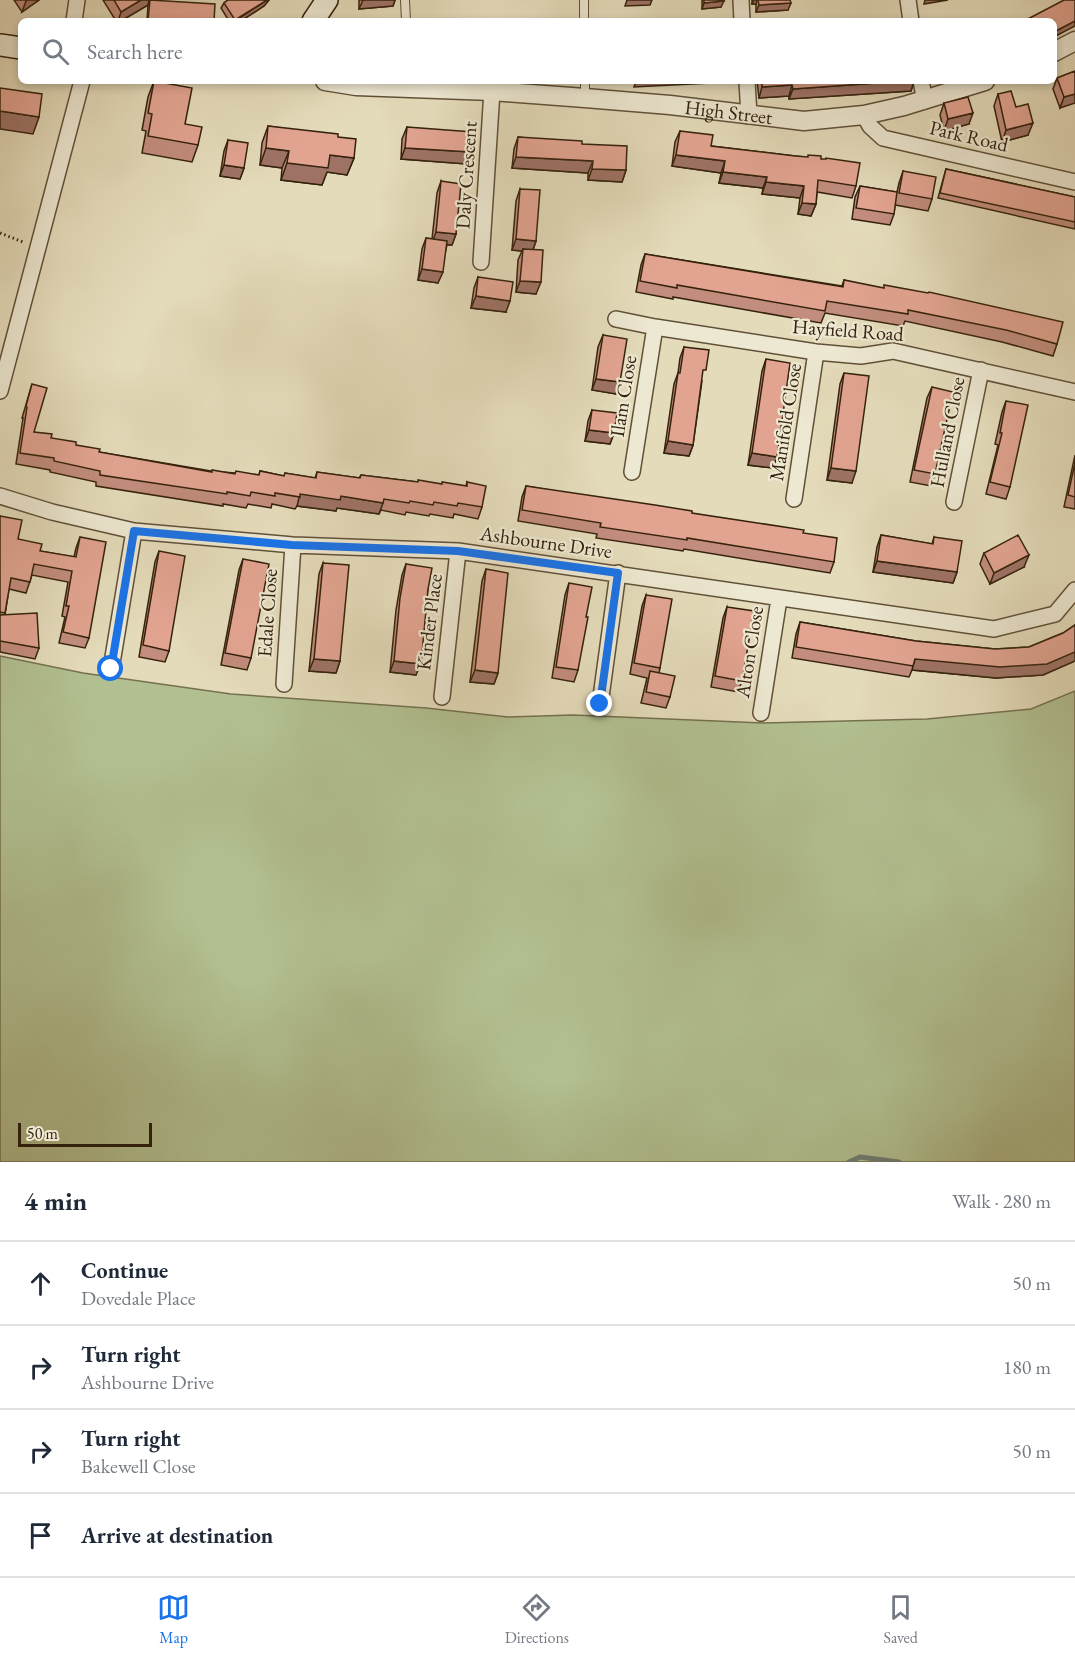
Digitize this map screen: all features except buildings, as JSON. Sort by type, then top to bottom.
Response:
[{"type":"main road","points":[[315,18],[327,0]]},
{"type":"main road","points":[[0,45],[18,48]]},
{"type":"street","points":[[74,18],[77,0]]},
{"type":"street","points":[[741,0],[742,18]]},
{"type":"street","points":[[908,0],[911,18]]},
{"type":"street","points":[[1057,50],[1075,41]]},
{"type":"street","points":[[0,391],[4,357],[38,248],[81,84]]},
{"type":"street","name":"High Street","points":[[344,84],[356,86],[407,84],[492,91],[585,89],[670,105],[804,121],[864,115],[925,101],[976,84]]},
{"type":"street","points":[[747,84],[749,116]]},
{"type":"street","points":[[922,84],[925,101]]},
{"type":"street","name":"Daly Crescent","points":[[481,262],[492,91]]},
{"type":"street","name":"Park Road","points":[[864,115],[870,126],[883,138],[1075,182]]},
{"type":"street","name":"Hayfield Road","points":[[616,319],[816,352],[861,356],[893,351],[1075,392]]},
{"type":"street","name":"Ilam Close","points":[[632,472],[655,327]]},
{"type":"street","name":"Manifold Close","points":[[794,499],[816,352]]},
{"type":"street","name":"Hulland Close","points":[[954,502],[981,370]]},
{"type":"street","name":"Ashbourne Drive","points":[[0,496],[52,512],[134,531],[292,545],[458,551],[994,629],[1055,614],[1075,590]]},
{"type":"street","points":[[111,669],[134,531]]},
{"type":"street","name":"Edale Close","points":[[284,684],[292,545]]},
{"type":"street","name":"Kinder Place","points":[[441,697],[458,551]]},
{"type":"street","points":[[600,704],[618,573]]},
{"type":"street","name":"Alton Close","points":[[761,713],[779,599]]},
{"type":"lane","points":[[405,0],[406,18]]},
{"type":"lane","points":[[584,0],[584,18]]},
{"type":"path","points":[[0,233],[38,248]]},
{"type":"green space","points":[[0,656],[83,673],[231,694],[426,708],[508,717],[573,715],[763,723],[927,719],[1031,709],[1075,691],[1075,1162],[0,1162]]},
{"type":"waterway","points":[[849,1162],[860,1157],[899,1162]]},
{"type":"route","points":[[111,669],[134,531],[292,545],[458,551],[618,573],[600,704]]}]
